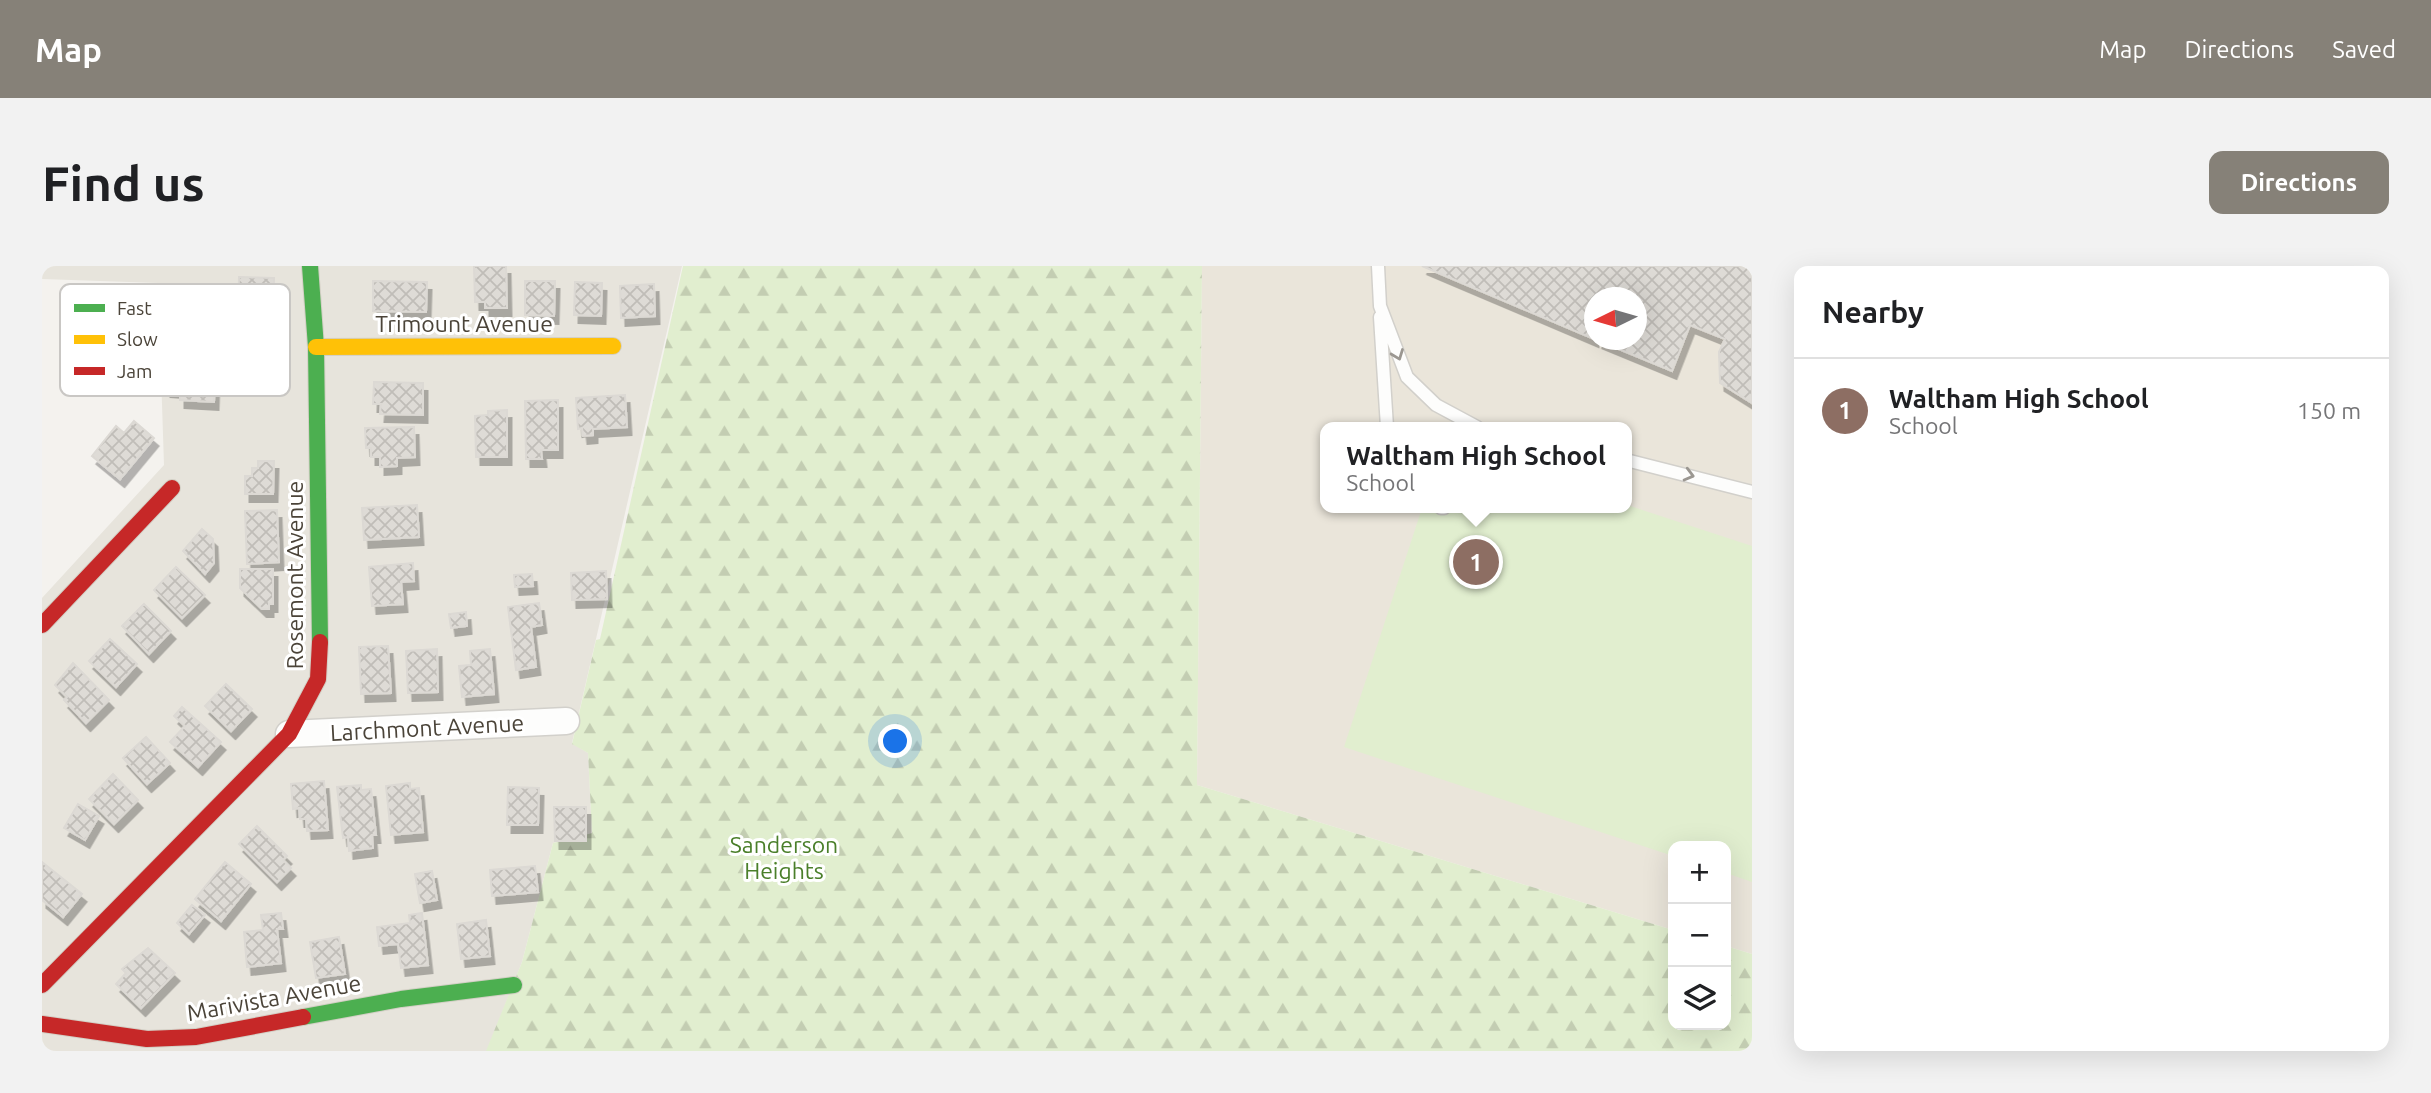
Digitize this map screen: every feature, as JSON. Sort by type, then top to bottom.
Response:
[{"type":"street","name":"Rosemont Avenue","points":[[42,985],[289,734],[318,679],[320,650],[316,347],[310,266]]},
{"type":"street","name":"Trimount Avenue","points":[[316,347],[613,346]]},
{"type":"street","points":[[42,625],[172,488]]},
{"type":"street","name":"Larchmont Avenue","points":[[289,734],[566,721]]},
{"type":"street","name":"Marivista Avenue","points":[[42,1024],[147,1038],[196,1037],[401,999],[514,985]]},
{"type":"lane","points":[[1378,266],[1387,422]]},
{"type":"lane","points":[[1380,306],[1407,377],[1436,405],[1468,422]]},
{"type":"lane","points":[[1632,462],[1752,492]]},
{"type":"shaded area","points":[[42,266],[682,266],[572,743],[588,753],[592,833],[553,843],[522,962],[487,1051],[42,1051],[42,598],[164,465],[162,396],[290,396],[290,284],[158,284],[42,279]]},
{"type":"shaded area","points":[[1202,266],[1752,266],[1752,954],[1731,948],[1731,841],[1668,841],[1668,928],[1197,785]]},
{"type":"green space","name":"Sanderson Heights","points":[[683,266],[1202,266],[1197,785],[1668,928],[1668,1030],[1731,1030],[1731,948],[1752,954],[1752,1051],[486,1051],[522,962],[553,843],[592,833],[588,753],[572,744],[596,640],[600,639]]},
{"type":"green space","points":[[1632,507],[1752,546],[1752,882],[1731,875],[1731,841],[1668,841],[1668,854],[1344,747],[1420,513],[1632,513]]},
{"type":"building","points":[[474,266],[506,266],[507,308],[485,308],[485,302],[475,302]]},
{"type":"building","points":[[1422,266],[1752,266],[1752,403],[1720,383],[1719,352],[1725,339],[1690,325],[1672,371],[1621,350],[1647,350],[1647,287],[1584,287],[1584,335]]},
{"type":"building","points":[[239,277],[274,278],[274,284],[239,284]]},
{"type":"building","points":[[373,281],[427,282],[426,312],[373,311]]},
{"type":"building","points":[[525,281],[555,281],[554,316],[525,315]]},
{"type":"building","points":[[575,282],[602,283],[601,316],[574,315]]},
{"type":"building","points":[[654,284],[655,316],[621,318],[620,286]]},
{"type":"building","points":[[374,382],[423,383],[423,415],[380,414],[381,404],[373,404]]},
{"type":"building","points":[[625,395],[627,427],[593,429],[593,435],[583,436],[582,428],[578,429],[576,398]]},
{"type":"building","points":[[180,396],[214,396],[214,402],[180,400]]},
{"type":"building","points":[[558,400],[558,450],[541,450],[542,459],[526,459],[525,401]]},
{"type":"building","points":[[507,410],[507,457],[476,457],[475,416],[488,415],[488,411]]},
{"type":"building","points":[[134,421],[154,438],[120,479],[92,456],[116,426],[124,433]]},
{"type":"building","points":[[414,427],[415,457],[397,458],[397,466],[380,467],[380,457],[371,457],[371,448],[366,448],[365,428]]},
{"type":"building","points":[[258,461],[274,461],[273,494],[245,494],[245,476],[252,476],[252,468],[258,468]]},
{"type":"building","points":[[417,505],[419,537],[364,540],[362,508]]},
{"type":"building","points":[[277,510],[279,562],[247,564],[245,511]]},
{"type":"building","points":[[202,529],[213,539],[214,563],[205,574],[183,551]]},
{"type":"building","points":[[413,563],[414,581],[401,582],[403,604],[372,606],[369,567]]},
{"type":"building","points":[[176,567],[205,595],[182,618],[154,590]]},
{"type":"building","points":[[240,569],[273,569],[273,604],[269,604],[269,609],[262,609],[240,588]]},
{"type":"building","points":[[606,571],[607,599],[572,600],[571,573]]},
{"type":"building","points":[[532,574],[533,586],[515,587],[514,575]]},
{"type":"building","points":[[539,603],[542,625],[531,627],[536,667],[516,670],[508,607]]},
{"type":"building","points":[[144,604],[171,631],[149,654],[122,626]]},
{"type":"building","points":[[466,612],[467,626],[451,628],[449,614]]},
{"type":"building","points":[[110,639],[137,664],[116,687],[89,661]]},
{"type":"building","points":[[388,646],[391,693],[361,694],[359,647]]},
{"type":"building","points":[[437,649],[438,692],[408,693],[406,651]]},
{"type":"building","points":[[490,649],[494,694],[462,697],[459,666],[471,665],[470,651]]},
{"type":"building","points":[[73,663],[109,700],[86,723],[64,700],[67,697],[55,685]]},
{"type":"building","points":[[226,684],[252,709],[231,731],[205,706]]},
{"type":"building","points":[[182,707],[221,742],[198,767],[170,742],[185,726],[174,716]]},
{"type":"building","points":[[146,737],[170,763],[147,784],[123,758]]},
{"type":"building","points":[[113,774],[138,800],[114,824],[89,799]]},
{"type":"building","points":[[324,781],[328,830],[307,831],[306,819],[300,819],[299,808],[293,809],[291,784]]},
{"type":"building","points":[[410,783],[410,789],[419,788],[423,832],[391,835],[386,786]]},
{"type":"building","points":[[361,785],[361,790],[371,789],[376,835],[372,835],[373,848],[349,851],[348,837],[343,838],[337,787]]},
{"type":"building","points":[[508,787],[539,788],[538,825],[507,825]]},
{"type":"building","points":[[78,804],[99,816],[85,840],[64,828]]},
{"type":"building","points":[[554,807],[586,807],[586,841],[555,841]]},
{"type":"building","points":[[257,826],[287,856],[283,860],[291,868],[277,882],[239,844]]},
{"type":"building","points":[[42,862],[82,894],[63,917],[42,900]]},
{"type":"building","points":[[225,862],[251,884],[221,921],[195,899]]},
{"type":"building","points":[[535,866],[538,892],[492,896],[490,870]]},
{"type":"building","points":[[432,871],[437,900],[420,903],[415,874]]},
{"type":"building","points":[[192,905],[205,915],[189,934],[177,923]]},
{"type":"building","points":[[281,913],[283,929],[277,929],[281,963],[247,967],[244,932],[263,930],[261,915]]},
{"type":"building","points":[[422,913],[428,965],[401,968],[398,944],[379,946],[377,927],[410,923],[409,915]]},
{"type":"building","points":[[486,920],[490,956],[461,959],[457,924]]},
{"type":"building","points":[[339,937],[345,974],[316,978],[310,942]]},
{"type":"building","points":[[148,948],[175,973],[141,1008],[116,984],[126,973],[122,969]]},
{"type":"traffic: fast","points":[[310,266],[316,347],[320,642]]},
{"type":"traffic: fast","points":[[303,1017],[401,999],[514,985]]},
{"type":"traffic: slow","points":[[316,347],[613,346]]},
{"type":"traffic: jam","points":[[42,625],[172,488]]},
{"type":"traffic: jam","points":[[42,985],[289,734],[318,679],[320,642]]},
{"type":"traffic: jam","points":[[42,1024],[147,1039],[196,1037],[303,1017]]},
{"type":"place","name":"Waltham High School","points":[[1476,562]]}]
